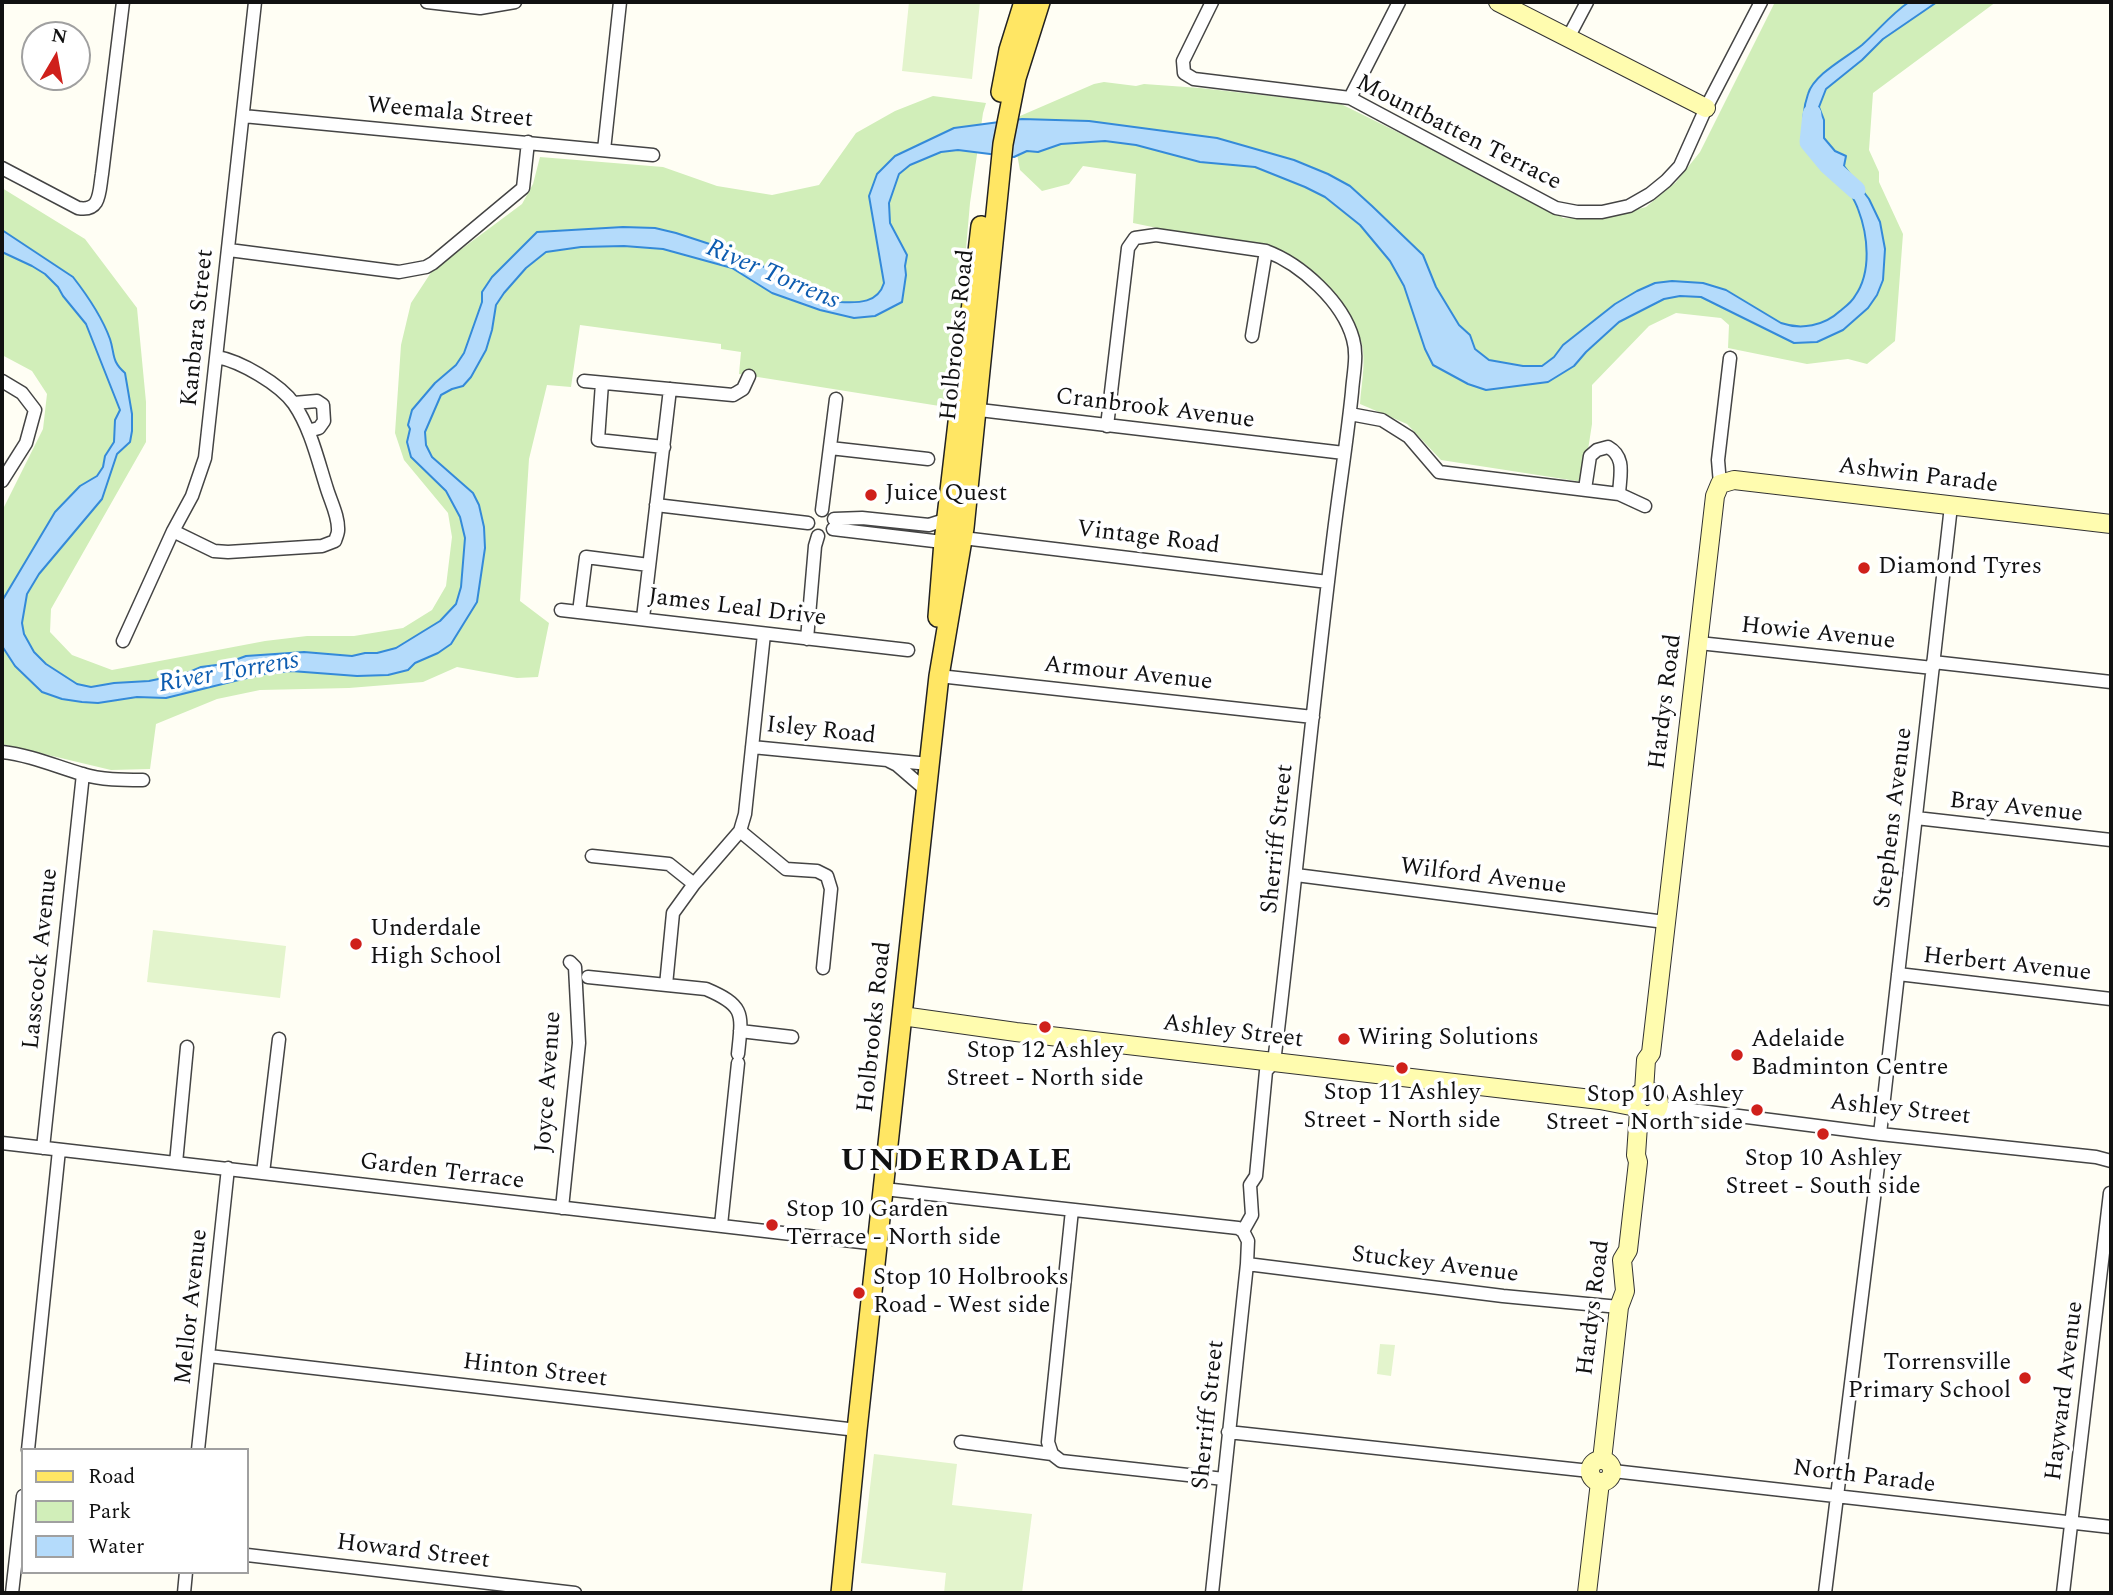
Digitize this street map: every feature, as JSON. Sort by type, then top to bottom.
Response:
[{"type":"main road","name":"Holbrooks Road","points":[[841,1593],[991,197],[1003,144],[1009,50],[1024,2]]},
{"type":"main road","name":"Holbrooks Road","points":[[1006,98],[1040,2]]},
{"type":"main road","name":"Holbrooks Road","points":[[956,541],[948,519],[968,409]]},
{"type":"street","points":[[2,168],[78,208],[87,210],[97,202],[123,2]]},
{"type":"street","name":"Kanbara Street","points":[[123,641],[173,531],[192,496],[205,458],[255,2]]},
{"type":"street","points":[[426,2],[480,8],[515,2]]},
{"type":"street","points":[[604,150],[620,2]]},
{"type":"street","name":"Mountbatten Terrace","points":[[1212,2],[1183,61],[1184,74],[1194,79],[1350,97],[1556,208],[1577,212],[1602,212],[1629,206],[1650,194],[1680,166],[1706,108],[1761,2]]},
{"type":"street","points":[[1350,97],[1399,2]]},
{"type":"street","points":[[1498,2],[1706,108]]},
{"type":"street","points":[[1568,38],[1587,2]]},
{"type":"street","name":"Weemala Street","points":[[243,116],[653,155]]},
{"type":"street","points":[[229,250],[399,272],[426,267],[523,188],[528,142]]},
{"type":"street","name":"Sherriff Street","points":[[1107,426],[1128,248],[1135,237],[1156,235],[1266,251],[1281,257],[1302,270],[1328,297],[1342,316],[1353,339],[1355,362],[1350,414],[1328,582],[1274,1062],[1266,1071],[1256,1176],[1250,1185],[1252,1214],[1243,1231],[1248,1241],[1247,1264],[1212,1593]]},
{"type":"street","points":[[1252,336],[1266,251]]},
{"type":"street","points":[[173,531],[214,551],[228,552],[322,546],[335,541],[338,532],[335,514],[308,431],[293,403],[265,379],[231,359],[217,357]]},
{"type":"street","name":"Hardys Road","points":[[1587,1593],[1619,1307],[1625,1291],[1622,1260],[1628,1250],[1638,1162],[1642,1156],[1647,1103],[1646,1060],[1651,1053],[1715,496],[1720,484],[1718,460],[1730,359]]},
{"type":"street","points":[[584,381],[733,395],[743,389],[749,376]]},
{"type":"street","points":[[2,381],[22,393],[35,410],[26,443],[2,481]]},
{"type":"street","points":[[603,383],[598,440],[664,447]]},
{"type":"street","points":[[643,618],[670,389]]},
{"type":"street","points":[[822,510],[836,400]]},
{"type":"street","points":[[293,403],[317,401],[323,405],[324,421],[318,428],[308,431]]},
{"type":"street","name":"Cranbrook Avenue","points":[[968,409],[1344,453]]},
{"type":"street","points":[[1350,414],[1382,420],[1409,437],[1439,472],[1619,494],[1645,506]]},
{"type":"street","points":[[1586,489],[1590,456],[1597,450],[1608,447],[1616,452],[1622,463],[1619,494]]},
{"type":"street","points":[[830,448],[928,459]]},
{"type":"street","name":"Ashwin Parade","points":[[1720,484],[1734,480],[2111,524]]},
{"type":"street","points":[[656,505],[808,523]]},
{"type":"street","name":"Stephens Avenue","points":[[1880,1134],[1951,506]]},
{"type":"street","points":[[822,510],[829,512],[833,524],[827,535],[818,536],[811,531],[808,523],[810,515],[822,510]]},
{"type":"street","points":[[833,524],[862,518],[929,525],[948,519]]},
{"type":"street","name":"Vintage Road","points":[[833,524],[956,541],[1328,582]]},
{"type":"street","points":[[807,639],[818,536]]},
{"type":"street","points":[[579,612],[586,557],[649,565]]},
{"type":"street","name":"James Leal Drive","points":[[561,610],[908,650]]},
{"type":"street","points":[[666,985],[673,913],[740,831],[745,814],[764,634]]},
{"type":"street","name":"Howie Avenue","points":[[1699,643],[2111,682]]},
{"type":"street","name":"Armour Avenue","points":[[939,676],[1313,717]]},
{"type":"street","name":"Isley Road","points":[[752,747],[886,760],[923,754],[930,756]]},
{"type":"street","points":[[2,752],[57,764],[83,774],[109,779],[143,780]]},
{"type":"street","name":"Isley Road","points":[[886,760],[897,765],[926,790]]},
{"type":"street","name":"Lasscock Avenue","points":[[43,1148],[83,774]]},
{"type":"street","name":"Bray Avenue","points":[[1916,818],[2111,840]]},
{"type":"street","points":[[740,831],[786,869],[817,871],[827,876],[831,889],[823,968]]},
{"type":"street","points":[[592,856],[669,864],[694,884]]},
{"type":"street","name":"Wilford Avenue","points":[[1296,875],[1665,922]]},
{"type":"street","name":"Joyce Avenue","points":[[562,1208],[579,1044],[575,967],[570,962]]},
{"type":"street","name":"Herbert Avenue","points":[[1898,974],[2111,999]]},
{"type":"street","points":[[588,977],[706,989],[735,1005],[742,1018],[721,1226]]},
{"type":"street","name":"Ashley Street","points":[[902,1016],[1016,1032],[1600,1100],[1678,1105],[1684,1109],[1880,1134],[2096,1157],[2111,1161]]},
{"type":"street","points":[[740,1031],[792,1037]]},
{"type":"street","points":[[263,1173],[279,1039]]},
{"type":"street","points":[[176,1163],[187,1046]]},
{"type":"street","name":"Garden Terrace","points":[[2,1143],[878,1244]]},
{"type":"street","points":[[28,1448],[59,1150]]},
{"type":"street","points":[[1825,1593],[1879,1158]]},
{"type":"street","name":"Mellor Avenue","points":[[198,1448],[228,1168]]},
{"type":"street","points":[[884,1189],[1238,1228],[1243,1231]]},
{"type":"street","name":"Hayward Avenue","points":[[2063,1593],[2110,1193]]},
{"type":"street","points":[[1052,1454],[1048,1442],[1072,1210]]},
{"type":"street","name":"Stuckey Avenue","points":[[1247,1264],[1503,1296],[1619,1307]]},
{"type":"street","name":"Hinton Street","points":[[209,1356],[857,1430]]},
{"type":"street","name":"North Parade","points":[[1228,1432],[1837,1495],[2111,1527]]},
{"type":"street","points":[[961,1442],[1052,1454],[1061,1461],[1224,1479]]},
{"type":"street","points":[[12,1593],[21,1514]]},
{"type":"street","name":"Howard Street","points":[[248,1555],[575,1593]]},
{"type":"street","points":[[184,1593],[186,1574]]},
{"type":"green space","points":[[909,2],[980,2],[972,79],[902,71]]},
{"type":"green space","points":[[1775,2],[1996,2],[1873,93],[1869,150],[1879,172],[1879,182],[1903,234],[1895,341],[1867,364],[1848,359],[1807,364],[1728,348],[1729,325],[1721,318],[1676,313],[1649,326],[1592,385],[1592,424],[1583,482],[1441,460],[1407,424],[1360,404],[1363,357],[1358,334],[1327,286],[1312,270],[1296,259],[1262,245],[1133,223],[1136,174],[1083,166],[1069,184],[1042,191],[1020,170],[1014,138],[1020,116],[1104,82],[1200,88],[1341,104],[1549,207],[1563,218],[1602,219],[1646,207],[1676,182],[1700,152]]},
{"type":"green space","points":[[933,96],[986,103],[970,203],[952,408],[739,374],[741,352],[721,349],[721,344],[580,325],[571,387],[547,385],[529,459],[520,601],[549,623],[538,677],[517,678],[457,667],[423,682],[349,688],[260,690],[217,699],[156,724],[150,769],[111,770],[2,744],[2,511],[43,429],[47,394],[32,371],[2,355],[2,188],[85,239],[137,308],[146,402],[146,442],[51,609],[50,632],[72,655],[112,670],[265,641],[307,636],[354,636],[403,628],[432,610],[446,586],[452,537],[448,513],[404,460],[395,433],[401,345],[411,303],[432,271],[522,204],[533,184],[540,157],[663,167],[717,186],[772,195],[819,185],[856,133],[895,111]]},
{"type":"green space","points":[[153,930],[286,946],[280,998],[147,982]]},
{"type":"green space","points":[[1380,1344],[1395,1345],[1391,1376],[1377,1374]]},
{"type":"green space","points":[[874,1454],[957,1464],[952,1505],[1032,1514],[1022,1593],[944,1593],[946,1573],[861,1563]]},
{"type":"water","points":[[1909,2],[1937,2],[1883,39],[1826,89],[1819,107],[1824,120],[1824,138],[1835,151],[1846,156],[1844,166],[1869,199],[1880,222],[1885,249],[1883,280],[1868,308],[1843,330],[1817,342],[1794,343],[1701,297],[1680,296],[1664,299],[1619,322],[1574,366],[1548,382],[1486,390],[1468,384],[1433,365],[1404,286],[1390,261],[1360,225],[1325,197],[1305,187],[1255,167],[1200,162],[1136,145],[1105,141],[1061,144],[1038,152],[1027,151],[1014,157],[958,150],[941,152],[910,165],[899,174],[889,203],[890,223],[907,255],[902,302],[875,316],[854,318],[820,310],[772,293],[732,268],[663,249],[581,247],[546,252],[526,268],[496,305],[486,350],[471,377],[463,386],[441,395],[425,432],[426,445],[432,457],[473,493],[484,527],[485,548],[477,602],[451,644],[415,663],[408,670],[388,675],[357,676],[291,671],[263,674],[166,698],[137,697],[98,703],[62,699],[42,692],[15,666],[2,646],[2,601],[55,512],[80,486],[97,476],[103,467],[105,456],[114,442],[115,420],[120,410],[86,324],[45,274],[2,252],[2,230],[73,277],[84,291],[107,331],[115,361],[125,373],[132,414],[130,442],[117,454],[102,499],[39,574],[27,594],[22,623],[24,634],[34,652],[46,664],[77,684],[91,687],[149,681],[187,673],[201,667],[224,664],[246,656],[304,652],[352,656],[377,653],[396,648],[440,621],[456,604],[461,587],[465,538],[460,517],[446,491],[411,457],[407,442],[410,429],[408,425],[412,410],[435,383],[456,365],[464,353],[482,302],[482,292],[492,277],[537,232],[655,228],[728,250],[840,302],[861,302],[877,295],[884,283],[869,196],[877,174],[895,156],[954,128],[1022,119],[1089,121],[1217,138],[1294,160],[1350,186],[1423,255],[1436,287],[1459,325],[1470,335],[1475,349],[1489,360],[1523,366],[1542,366],[1554,357],[1563,345],[1615,304],[1655,283],[1672,281],[1703,283],[1726,290],[1781,323],[1812,325],[1834,316],[1854,298],[1864,276],[1867,253],[1864,230],[1853,198],[1834,168],[1804,131],[1807,99],[1811,87],[1824,73],[1862,45]]},
{"type":"waterway","name":"River Torrens","points":[[1812,114],[1809,142],[1828,165],[1856,190]]},
{"type":"place","name":"Juice Quest","points":[[871,495]]},
{"type":"place","name":"Diamond Tyres","points":[[1864,568]]},
{"type":"place","name":"Underdale High School","points":[[356,944]]},
{"type":"place","name":"Stop 12 Ashley Street - North side","points":[[1045,1027]]},
{"type":"place","name":"Wiring Solutions","points":[[1344,1039]]},
{"type":"place","name":"Adelaide Badminton Centre","points":[[1737,1055]]},
{"type":"place","name":"Stop 11 Ashley Street - North side","points":[[1402,1068]]},
{"type":"place","name":"Stop 10 Ashley Street - North side","points":[[1757,1110]]},
{"type":"place","name":"Stop 10 Ashley Street - South side","points":[[1823,1134]]},
{"type":"place","name":"Stop 10 Garden Terrace - North side","points":[[772,1225]]},
{"type":"place","name":"Stop 10 Holbrooks Road - West side","points":[[859,1293]]},
{"type":"place","name":"Torrensville Primary School","points":[[2025,1378]]},
{"type":"district","name":"UNDERDALE","points":[[957,1164]]}]
